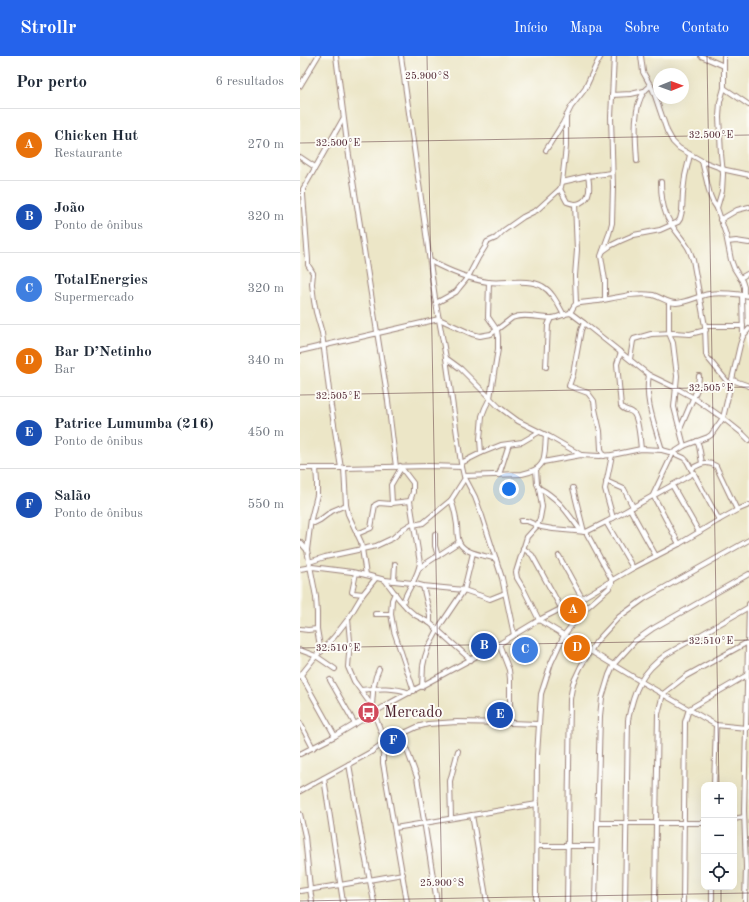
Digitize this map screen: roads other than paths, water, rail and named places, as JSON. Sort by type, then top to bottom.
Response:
[{"type":"street","points":[[300,86],[318,56]]},
{"type":"street","points":[[336,56],[344,118],[399,467],[413,483],[413,492],[410,501],[420,563],[402,603]]},
{"type":"street","points":[[401,56],[436,303],[446,358],[461,465],[475,497],[496,559],[506,593],[514,635]]},
{"type":"street","points":[[546,150],[571,107],[585,89],[601,56]]},
{"type":"street","points":[[605,299],[605,280],[601,256],[612,223],[613,187],[611,117],[614,56]]},
{"type":"street","points":[[641,56],[643,72],[651,85],[667,131],[673,142],[679,148],[702,161],[722,169],[749,175]]},
{"type":"street","points":[[701,56],[724,66]]},
{"type":"street","points":[[717,208],[722,191],[719,117],[720,102],[724,88],[724,56]]},
{"type":"street","points":[[637,161],[635,128],[638,107],[644,91],[651,85]]},
{"type":"street","points":[[724,88],[749,105]]},
{"type":"street","points":[[612,95],[631,94],[644,91]]},
{"type":"street","points":[[436,303],[456,292],[468,276],[487,242],[496,238],[522,217],[537,210],[560,189],[566,147],[566,116]]},
{"type":"street","points":[[344,118],[303,189],[303,195],[308,264],[313,273],[312,284],[314,301],[322,333],[346,505],[350,519],[361,542],[366,575]]},
{"type":"street","points":[[603,251],[615,243],[634,235],[660,230],[680,220],[685,176],[690,155]]},
{"type":"street","points":[[300,157],[315,167]]},
{"type":"street","points":[[653,495],[673,453],[684,446],[711,435],[723,418],[743,336],[744,287],[731,260],[728,242],[717,208],[710,195],[702,161]]},
{"type":"street","points":[[562,182],[612,172]]},
{"type":"street","points":[[560,189],[567,202],[579,204],[586,200],[588,195],[590,187],[588,176]]},
{"type":"street","points":[[661,182],[661,195],[666,214],[689,250],[693,260],[706,328],[706,356],[730,385]]},
{"type":"street","points":[[300,351],[377,332],[439,319],[472,334],[480,336],[490,334],[515,316],[551,318],[570,313],[576,304],[575,276],[577,250],[575,204]]},
{"type":"street","points":[[720,220],[737,210],[749,206]]},
{"type":"street","points":[[728,242],[736,241],[749,243]]},
{"type":"street","points":[[430,261],[446,269],[489,282],[529,282],[542,285],[550,292],[564,315]]},
{"type":"street","points":[[740,278],[749,273]]},
{"type":"street","points":[[481,452],[480,439],[482,416],[490,398],[498,349],[497,330],[488,317],[489,282]]},
{"type":"street","points":[[576,304],[642,294],[654,295],[669,302],[675,303],[715,293],[745,295]]},
{"type":"street","points":[[669,302],[669,333],[673,343],[677,376],[674,407],[684,446]]},
{"type":"street","points":[[570,313],[649,375],[694,398],[723,418],[749,440]]},
{"type":"street","points":[[546,367],[548,325],[551,318]]},
{"type":"street","points":[[584,323],[581,330],[573,374],[568,386],[588,393],[594,401],[600,431],[601,449],[604,456]]},
{"type":"street","points":[[630,359],[633,341],[651,334],[690,334],[706,328],[743,326]]},
{"type":"street","points":[[743,336],[749,329]]},
{"type":"street","points":[[621,352],[617,364],[621,406],[623,409],[634,414],[640,432],[641,449]]},
{"type":"street","points":[[446,358],[461,368],[499,407],[518,421],[581,455]]},
{"type":"street","points":[[649,375],[647,384],[648,402],[662,450]]},
{"type":"street","points":[[680,429],[698,387],[699,376]]},
{"type":"street","points":[[732,380],[749,386]]},
{"type":"street","points":[[300,468],[461,465],[481,452],[502,445],[522,442],[540,432]]},
{"type":"street","points":[[465,477],[522,474],[536,470],[543,462],[546,435]]},
{"type":"street","points":[[697,441],[702,463]]},
{"type":"street","points":[[499,475],[509,444]]},
{"type":"street","points":[[543,462],[581,455],[612,455],[641,449],[662,450],[673,453],[687,461],[719,520]]},
{"type":"street","points":[[612,455],[605,489],[613,518]]},
{"type":"street","points":[[521,521],[527,521],[538,526],[553,529],[584,532],[606,522],[672,485],[702,463],[711,463],[716,466],[737,510]]},
{"type":"street","points":[[392,503],[391,485],[399,467]]},
{"type":"street","points":[[316,468],[317,495],[307,550],[316,597],[317,630],[321,652]]},
{"type":"street","points":[[536,470],[537,484],[542,507],[540,518],[538,526],[528,535],[516,576],[539,620],[716,725],[747,730]]},
{"type":"street","points":[[309,562],[376,546],[393,538],[403,529],[413,524],[423,523],[451,500],[465,477]]},
{"type":"street","points":[[606,481],[624,488],[632,508],[656,556]]},
{"type":"street","points":[[672,485],[699,532]]},
{"type":"street","points":[[536,902],[537,755],[541,694],[551,663],[564,635],[584,610],[609,588],[612,583],[612,580],[584,532],[555,498],[539,488]]},
{"type":"street","points":[[573,488],[584,532]]},
{"type":"street","points":[[653,495],[679,544]]},
{"type":"street","points":[[451,500],[455,512],[457,537],[462,546],[473,553],[496,559]]},
{"type":"street","points":[[357,534],[371,528],[375,505],[380,503],[391,504],[410,501]]},
{"type":"street","points":[[311,522],[314,523],[332,511],[346,505]]},
{"type":"street","points":[[300,754],[471,660],[539,620],[679,544],[737,510],[749,505]]},
{"type":"street","points":[[606,522],[633,568]]},
{"type":"street","points":[[435,534],[435,546],[438,556]]},
{"type":"street","points":[[567,902],[570,699],[573,683],[581,666],[596,642],[619,617],[644,599],[749,540]]},
{"type":"street","points":[[300,542],[307,550]]},
{"type":"street","points":[[419,568],[459,542]]},
{"type":"street","points":[[523,548],[532,556],[561,608]]},
{"type":"street","points":[[422,687],[423,666],[428,648],[464,590],[473,553]]},
{"type":"street","points":[[559,556],[582,598]]},
{"type":"street","points":[[394,581],[395,564]]},
{"type":"street","points":[[300,568],[312,567],[356,573],[385,580],[412,583],[423,586],[464,590],[490,598],[506,593]]},
{"type":"street","points":[[356,573],[352,592],[363,594]]},
{"type":"street","points":[[595,902],[600,716],[602,698],[614,664],[635,641],[652,629],[749,574]]},
{"type":"street","points":[[335,736],[301,676],[348,619],[363,594],[376,578]]},
{"type":"street","points":[[385,580],[402,603],[415,615],[430,623],[471,660]]},
{"type":"street","points":[[423,586],[430,615],[430,623]]},
{"type":"street","points":[[395,593],[392,600],[391,614],[394,631],[412,692]]},
{"type":"street","points":[[745,902],[747,867],[744,817],[747,811],[747,675],[749,604]]},
{"type":"street","points":[[625,902],[628,720],[640,681],[657,661],[667,654],[749,607]]},
{"type":"street","points":[[375,614],[391,614]]},
{"type":"street","points":[[348,619],[350,641],[348,667],[354,681],[372,706],[385,742],[382,756],[407,902]]},
{"type":"street","points":[[300,628],[317,630]]},
{"type":"street","points":[[655,902],[658,714],[663,694],[686,676],[748,642]]},
{"type":"street","points":[[499,644],[509,670],[510,723]]},
{"type":"street","points":[[300,650],[316,656],[335,669]]},
{"type":"street","points":[[372,706],[373,689],[379,669]]},
{"type":"street","points":[[683,902],[685,722],[689,709],[747,675]]},
{"type":"street","points":[[330,680],[355,724]]},
{"type":"street","points":[[361,690],[390,688],[412,692]]},
{"type":"street","points":[[300,791],[385,742],[401,734],[428,724],[457,722],[538,724]]},
{"type":"street","points":[[300,723],[313,748]]},
{"type":"street","points":[[714,782],[716,725]]},
{"type":"street","points":[[401,734],[417,777],[437,902]]},
{"type":"street","points":[[376,748],[382,756]]},
{"type":"street","points":[[451,818],[450,781],[458,751]]},
{"type":"street","points":[[349,764],[374,902]]},
{"type":"street","points":[[324,778],[342,902]]},
{"type":"street","points":[[395,828],[537,804]]},
{"type":"street","points":[[300,814],[305,836],[312,902]]},
{"type":"street","points":[[472,815],[487,902]]},
{"type":"street","points":[[737,818],[744,817]]},
{"type":"street","points":[[597,823],[701,823]]},
{"type":"street","points":[[537,846],[596,846]]},
{"type":"street","points":[[300,891],[402,874]]},
{"type":"street","points":[[712,890],[712,902]]},
{"type":"place","name":"Chicken Hut","points":[[573,610]]},
{"type":"place","name":"João","points":[[484,646]]},
{"type":"place","name":"Bar D’Netinho","points":[[577,648]]},
{"type":"place","name":"TotalEnergies","points":[[525,650]]},
{"type":"place","name":"Mercado","points":[[368,713]]},
{"type":"place","name":"Patrice Lumumba (216)","points":[[500,715]]},
{"type":"place","name":"Salão","points":[[393,741]]}]
